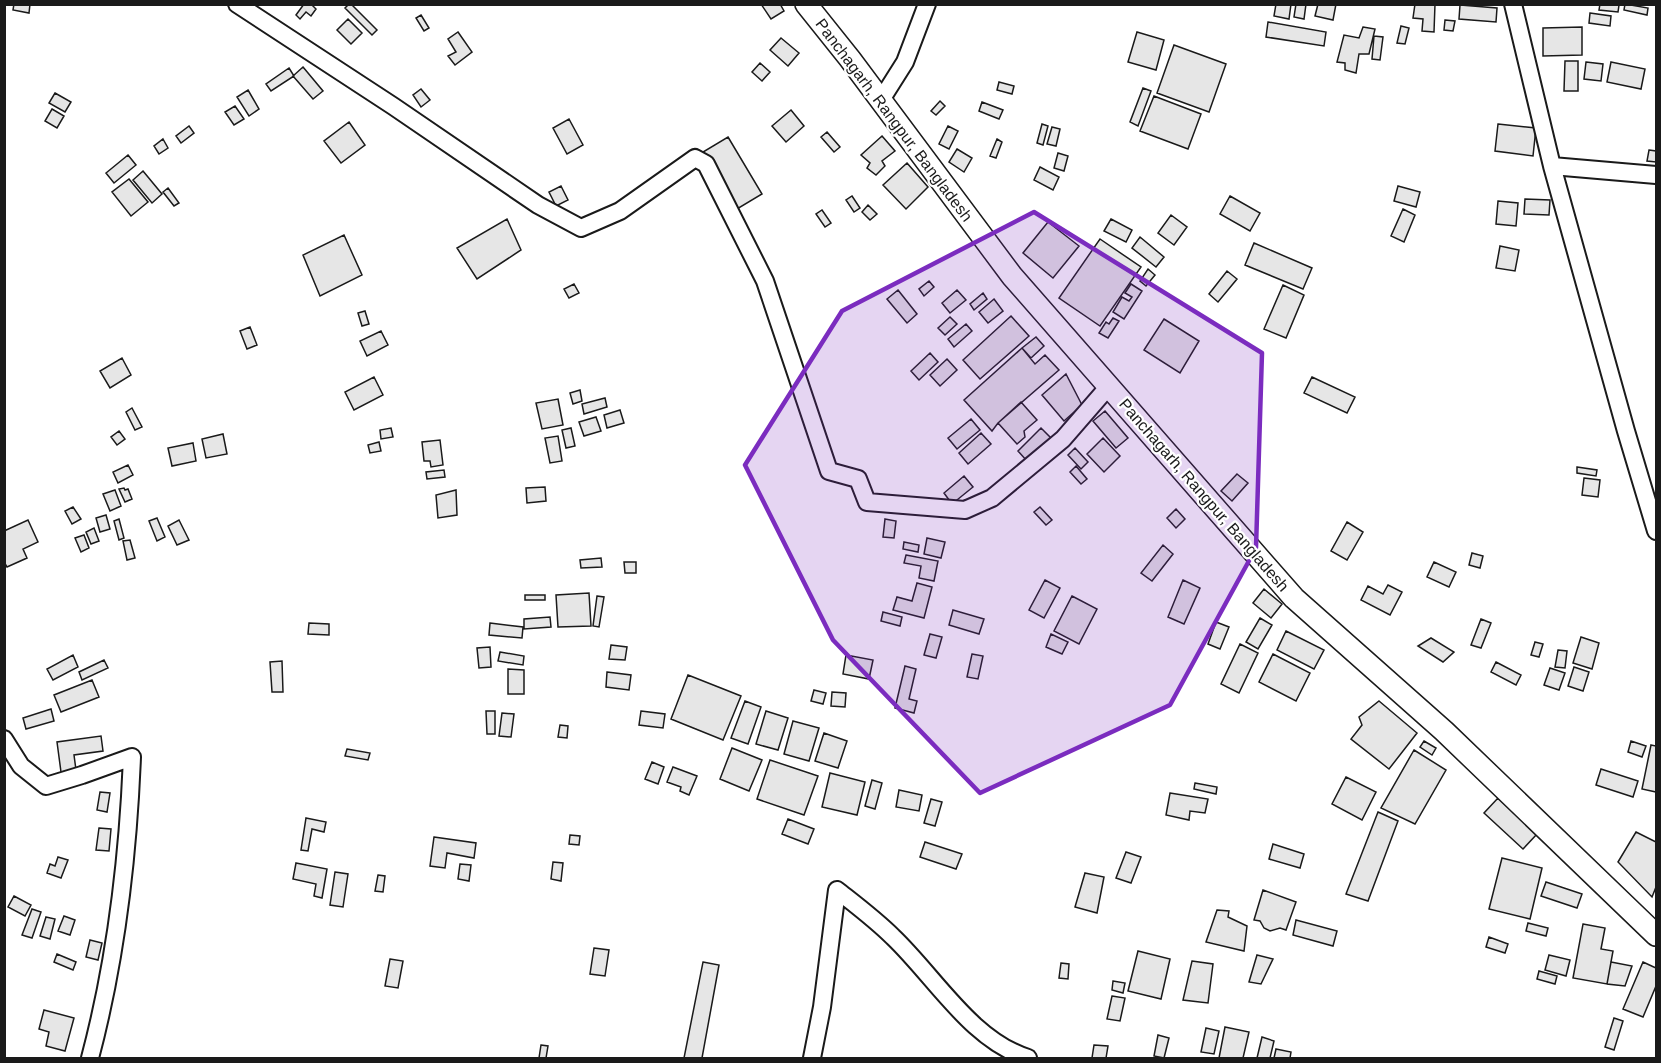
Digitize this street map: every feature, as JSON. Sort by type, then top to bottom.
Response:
[{"type":"street","points":[[237,4],[393,106],[538,205],[581,228],[620,211],[695,158],[706,164],[765,281],[829,471],[858,479],[867,502],[966,510],[992,498],[1063,440],[1108,386]]},
{"type":"street","name":"Panchagarh, Rangpur, Bangladesh","points":[[806,4],[881,100],[1012,276],[1294,598],[1444,731],[1656,935]]},
{"type":"street","points":[[881,100],[905,62],[927,4]]},
{"type":"street","points":[[1513,4],[1552,166],[1656,531]]},
{"type":"street","points":[[1552,166],[1656,175]]},
{"type":"street","points":[[4,739],[21,766],[46,786],[132,757],[129,816],[119,910],[102,1013],[90,1059]]},
{"type":"street","points":[[812,1059],[822,1007],[837,890],[893,937],[982,1034],[1015,1054],[1028,1059]]},
{"type":"highlighted area","points":[[1034,212],[1262,353],[1256,548],[1170,705],[980,793],[833,640],[745,465],[842,311]]},
{"type":"building","points":[[14,4],[30,4],[29,13],[13,10]]},
{"type":"building","points":[[304,4],[311,4],[316,9],[311,16],[306,12],[300,19],[296,15]]},
{"type":"building","points":[[349,4],[377,30],[372,35],[345,8]]},
{"type":"building","points":[[761,4],[780,4],[784,11],[771,19]]},
{"type":"building","points":[[1276,4],[1291,4],[1289,19],[1274,16]]},
{"type":"building","points":[[1296,4],[1306,4],[1304,19],[1294,17]]},
{"type":"building","points":[[1318,4],[1336,4],[1333,20],[1315,16]]},
{"type":"building","points":[[1415,4],[1435,4],[1434,32],[1422,31],[1423,19],[1413,18]]},
{"type":"building","points":[[1600,4],[1619,5],[1618,12],[1599,10]]},
{"type":"building","points":[[1625,4],[1648,8],[1647,15],[1624,10]]},
{"type":"building","points":[[1460,5],[1497,8],[1496,22],[1459,19]]},
{"type":"building","points":[[1590,13],[1611,16],[1610,26],[1589,23]]},
{"type":"building","points":[[421,15],[429,28],[424,31],[416,18]]},
{"type":"building","points":[[348,19],[362,33],[351,44],[337,30]]},
{"type":"building","points":[[1445,20],[1455,21],[1453,31],[1444,30]]},
{"type":"building","points":[[1268,22],[1326,32],[1324,46],[1266,37]]},
{"type":"building","points":[[1401,26],[1409,28],[1405,44],[1397,43]]},
{"type":"building","points":[[1363,27],[1375,29],[1369,54],[1359,54],[1356,73],[1345,70],[1345,63],[1337,62],[1344,35],[1359,38]]},
{"type":"building","points":[[1582,27],[1582,55],[1543,56],[1543,28]]},
{"type":"building","points":[[458,32],[472,52],[455,65],[448,56],[456,52],[448,39]]},
{"type":"building","points":[[1137,32],[1164,40],[1156,70],[1128,62]]},
{"type":"building","points":[[1374,36],[1383,37],[1380,60],[1372,59]]},
{"type":"building","points":[[781,38],[799,53],[788,66],[770,50]]},
{"type":"building","points":[[1174,45],[1226,64],[1209,112],[1157,93]]},
{"type":"building","points":[[1565,61],[1578,61],[1578,91],[1564,91]]},
{"type":"building","points":[[1586,62],[1603,64],[1601,81],[1584,79]]},
{"type":"building","points":[[1611,62],[1645,69],[1641,89],[1607,82]]},
{"type":"building","points":[[760,63],[770,72],[762,81],[752,72]]},
{"type":"building","points":[[303,67],[323,91],[313,99],[293,76]]},
{"type":"building","points":[[289,68],[294,76],[271,91],[266,84]]},
{"type":"building","points":[[999,82],[1014,86],[1012,94],[997,90]]},
{"type":"building","points":[[1143,88],[1151,91],[1138,126],[1130,122]]},
{"type":"building","points":[[421,89],[430,100],[421,107],[413,95]]},
{"type":"building","points":[[248,90],[259,109],[249,116],[237,97]]},
{"type":"building","points":[[55,93],[71,102],[65,112],[49,103]]},
{"type":"building","points":[[1154,96],[1201,114],[1188,149],[1140,131]]},
{"type":"building","points":[[940,101],[945,106],[936,115],[931,111]]},
{"type":"building","points":[[982,102],[1003,110],[999,119],[979,111]]},
{"type":"building","points":[[235,106],[244,119],[234,125],[225,112]]},
{"type":"building","points":[[52,109],[64,116],[57,128],[45,121]]},
{"type":"building","points":[[791,110],[804,126],[786,142],[772,126]]},
{"type":"building","points":[[569,119],[583,145],[567,154],[553,128]]},
{"type":"building","points":[[349,122],[365,145],[341,163],[324,141]]},
{"type":"building","points":[[1042,124],[1048,126],[1043,145],[1037,143]]},
{"type":"building","points":[[1498,124],[1536,128],[1533,156],[1495,151]]},
{"type":"building","points":[[189,126],[194,133],[181,143],[176,136]]},
{"type":"building","points":[[948,126],[958,131],[949,149],[939,144]]},
{"type":"building","points":[[1052,127],[1060,129],[1056,146],[1047,144]]},
{"type":"building","points":[[827,132],[840,147],[834,152],[821,137]]},
{"type":"building","points":[[882,136],[895,151],[882,161],[885,166],[876,175],[867,168],[870,163],[861,155]]},
{"type":"building","points":[[728,137],[762,194],[737,209],[703,152]]},
{"type":"building","points":[[163,139],[168,148],[159,154],[154,146]]},
{"type":"building","points":[[997,139],[1002,142],[996,158],[990,156]]},
{"type":"building","points":[[957,149],[972,158],[964,172],[949,162]]},
{"type":"building","points":[[1649,150],[1656,151],[1656,162],[1647,161]]},
{"type":"building","points":[[1058,153],[1068,156],[1064,171],[1054,168]]},
{"type":"building","points":[[128,155],[136,165],[114,183],[106,173]]},
{"type":"building","points":[[907,163],[928,187],[906,209],[883,185]]},
{"type":"building","points":[[1040,167],[1059,177],[1053,190],[1034,180]]},
{"type":"building","points":[[143,171],[162,194],[152,203],[133,180]]},
{"type":"building","points":[[129,179],[148,202],[131,216],[112,192]]},
{"type":"building","points":[[561,186],[568,200],[556,206],[549,192]]},
{"type":"building","points":[[1398,186],[1420,192],[1416,207],[1394,201]]},
{"type":"building","points":[[168,188],[179,203],[174,206],[163,192]]},
{"type":"building","points":[[852,196],[860,208],[854,212],[846,200]]},
{"type":"building","points":[[1230,196],[1260,213],[1250,231],[1220,214]]},
{"type":"building","points":[[1525,199],[1550,200],[1549,215],[1524,214]]},
{"type":"building","points":[[1498,201],[1518,203],[1516,226],[1496,224]]},
{"type":"building","points":[[868,205],[877,214],[870,220],[862,212]]},
{"type":"building","points":[[1403,209],[1415,215],[1404,242],[1391,236]]},
{"type":"building","points":[[822,210],[831,223],[825,227],[816,214]]},
{"type":"building","points":[[1171,215],[1187,227],[1174,245],[1158,233]]},
{"type":"building","points":[[507,219],[521,250],[477,279],[457,248]]},
{"type":"building","points":[[1111,219],[1132,230],[1126,242],[1104,231]]},
{"type":"building","points":[[1048,222],[1079,246],[1053,278],[1023,253]]},
{"type":"building","points":[[344,235],[362,275],[320,296],[303,255]]},
{"type":"building","points":[[1140,237],[1164,257],[1156,267],[1132,248]]},
{"type":"building","points":[[1100,239],[1141,267],[1100,326],[1059,298]]},
{"type":"building","points":[[1254,243],[1312,268],[1303,289],[1245,265]]},
{"type":"building","points":[[1500,246],[1519,250],[1515,271],[1496,268]]},
{"type":"building","points":[[1148,269],[1155,275],[1146,286],[1140,281]]},
{"type":"building","points":[[1227,271],[1237,279],[1218,302],[1209,294]]},
{"type":"building","points":[[929,281],[934,287],[924,296],[919,289]]},
{"type":"building","points":[[574,284],[579,293],[569,298],[564,289]]},
{"type":"building","points":[[1131,284],[1142,291],[1124,319],[1113,312],[1122,297],[1129,301],[1132,297],[1125,293]]},
{"type":"building","points":[[1283,285],[1304,295],[1286,338],[1264,329]]},
{"type":"building","points":[[898,290],[917,314],[907,323],[887,299]]},
{"type":"building","points":[[957,290],[966,300],[950,313],[942,303]]},
{"type":"building","points":[[983,293],[987,299],[974,310],[970,304]]},
{"type":"building","points":[[994,299],[1003,311],[988,323],[979,312]]},
{"type":"building","points":[[365,311],[369,324],[362,326],[358,313]]},
{"type":"building","points":[[1011,316],[1029,336],[980,379],[963,360]]},
{"type":"building","points":[[950,317],[957,324],[945,335],[938,328]]},
{"type":"building","points":[[1113,318],[1119,321],[1108,338],[1099,333],[1106,322],[1109,324]]},
{"type":"building","points":[[1164,319],[1199,341],[1180,373],[1144,350]]},
{"type":"building","points":[[966,324],[972,331],[954,347],[948,339]]},
{"type":"building","points":[[250,327],[257,345],[247,349],[240,331]]},
{"type":"building","points":[[381,331],[388,345],[367,356],[360,341]]},
{"type":"building","points":[[1036,337],[1044,346],[1031,358],[1022,348]]},
{"type":"building","points":[[1022,348],[1035,364],[1045,355],[1059,370],[998,423],[992,431],[964,400]]},
{"type":"building","points":[[930,353],[938,362],[919,380],[911,371]]},
{"type":"building","points":[[122,358],[131,375],[110,388],[100,371]]},
{"type":"building","points":[[947,359],[957,370],[940,386],[930,375]]},
{"type":"building","points":[[1066,374],[1082,405],[1064,421],[1042,395]]},
{"type":"building","points":[[374,377],[383,395],[354,410],[345,392]]},
{"type":"building","points":[[1312,377],[1355,397],[1347,413],[1304,393]]},
{"type":"building","points":[[580,390],[582,401],[573,404],[570,393]]},
{"type":"building","points":[[605,398],[607,407],[584,414],[582,404]]},
{"type":"building","points":[[558,399],[563,425],[542,429],[536,403]]},
{"type":"building","points":[[1021,402],[1037,420],[1024,431],[1025,437],[1017,444],[998,423]]},
{"type":"building","points":[[132,408],[142,427],[135,430],[126,412]]},
{"type":"building","points":[[620,410],[624,423],[607,428],[604,415]]},
{"type":"building","points":[[1105,411],[1128,438],[1116,448],[1093,421]]},
{"type":"building","points":[[596,417],[601,431],[584,436],[579,422]]},
{"type":"building","points":[[971,419],[980,430],[957,449],[948,438]]},
{"type":"building","points":[[391,428],[393,437],[381,439],[380,430]]},
{"type":"building","points":[[571,428],[575,446],[566,448],[562,430]]},
{"type":"building","points":[[1041,428],[1051,438],[1027,461],[1018,451]]},
{"type":"building","points":[[119,431],[125,439],[117,445],[111,437]]},
{"type":"building","points":[[981,433],[991,444],[968,464],[959,453]]},
{"type":"building","points":[[223,434],[227,454],[206,458],[202,439]]},
{"type":"building","points":[[558,436],[562,461],[550,463],[545,438]]},
{"type":"building","points":[[1103,438],[1120,456],[1104,472],[1087,454]]},
{"type":"building","points":[[440,440],[443,465],[431,467],[430,461],[424,461],[422,442]]},
{"type":"building","points":[[379,442],[381,451],[370,453],[368,445]]},
{"type":"building","points":[[193,443],[196,461],[172,466],[168,448]]},
{"type":"building","points":[[1075,448],[1088,462],[1081,469],[1068,455]]},
{"type":"building","points":[[128,465],[133,475],[118,483],[113,472]]},
{"type":"building","points":[[1076,466],[1087,479],[1081,484],[1070,472]]},
{"type":"building","points":[[1577,467],[1597,470],[1596,476],[1577,473]]},
{"type":"building","points":[[444,470],[445,477],[427,479],[426,472]]},
{"type":"building","points":[[1237,474],[1248,483],[1232,501],[1221,491]]},
{"type":"building","points":[[964,476],[973,487],[952,504],[944,493]]},
{"type":"building","points":[[1584,478],[1600,480],[1598,497],[1582,495]]},
{"type":"building","points":[[545,487],[546,501],[527,503],[526,488]]},
{"type":"building","points":[[119,489],[128,489],[132,499],[125,502]]},
{"type":"building","points":[[115,490],[121,506],[110,511],[103,494]]},
{"type":"building","points":[[456,490],[457,515],[438,518],[436,495]]},
{"type":"building","points":[[73,507],[81,519],[72,524],[65,511]]},
{"type":"building","points":[[1040,507],[1052,520],[1046,525],[1034,512]]},
{"type":"building","points":[[1176,509],[1185,519],[1176,528],[1167,518]]},
{"type":"building","points":[[106,515],[110,529],[100,532],[96,518]]},
{"type":"building","points":[[157,518],[165,537],[157,541],[149,521]]},
{"type":"building","points":[[119,519],[124,538],[119,540],[114,521]]},
{"type":"building","points":[[885,519],[896,521],[894,538],[883,537]]},
{"type":"building","points":[[28,520],[38,542],[23,549],[27,558],[7,567],[4,562],[4,531]]},
{"type":"building","points":[[179,520],[189,540],[177,545],[168,526]]},
{"type":"building","points":[[1347,522],[1363,532],[1347,560],[1331,551]]},
{"type":"building","points":[[94,528],[99,541],[91,544],[86,532]]},
{"type":"building","points":[[84,535],[89,548],[81,552],[75,538]]},
{"type":"building","points":[[927,538],[945,542],[941,558],[924,554]]},
{"type":"building","points":[[130,540],[135,558],[127,560],[123,541]]},
{"type":"building","points":[[904,542],[919,545],[918,552],[903,549]]},
{"type":"building","points":[[1163,545],[1173,554],[1152,581],[1141,573]]},
{"type":"building","points":[[1472,553],[1483,556],[1480,568],[1469,565]]},
{"type":"building","points":[[906,555],[938,561],[934,581],[919,578],[921,566],[904,563]]},
{"type":"building","points":[[601,558],[602,567],[581,568],[580,560]]},
{"type":"building","points":[[624,562],[636,562],[636,573],[625,573]]},
{"type":"building","points":[[1434,562],[1456,572],[1449,587],[1427,577]]},
{"type":"building","points":[[1045,580],[1060,588],[1044,618],[1029,610]]},
{"type":"building","points":[[1183,580],[1200,588],[1184,624],[1168,617]]},
{"type":"building","points":[[917,583],[932,587],[924,618],[893,610],[897,597],[912,601]]},
{"type":"building","points":[[1388,585],[1402,592],[1390,615],[1361,600],[1368,586],[1383,594]]},
{"type":"building","points":[[1264,589],[1282,604],[1271,618],[1253,603]]},
{"type":"building","points":[[589,593],[591,626],[558,627],[556,595]]},
{"type":"building","points":[[525,595],[545,595],[545,600],[525,600]]},
{"type":"building","points":[[597,596],[604,597],[599,627],[593,626]]},
{"type":"building","points":[[1072,596],[1097,609],[1079,644],[1054,631]]},
{"type":"building","points":[[953,610],[984,619],[979,634],[949,625]]},
{"type":"building","points":[[883,612],[902,617],[900,626],[881,621]]},
{"type":"building","points":[[550,617],[551,627],[524,629],[524,619]]},
{"type":"building","points":[[1260,618],[1272,625],[1258,649],[1246,642]]},
{"type":"building","points":[[1481,619],[1491,623],[1481,648],[1471,645]]},
{"type":"building","points":[[1216,622],[1229,627],[1220,649],[1208,644]]},
{"type":"building","points":[[309,623],[329,624],[329,635],[308,634]]},
{"type":"building","points":[[490,623],[523,627],[522,638],[489,635]]},
{"type":"building","points":[[1286,631],[1324,650],[1314,669],[1277,650]]},
{"type":"building","points":[[930,634],[942,637],[936,658],[924,655]]},
{"type":"building","points":[[1051,634],[1068,642],[1062,654],[1046,647]]},
{"type":"building","points":[[1581,637],[1599,643],[1592,669],[1573,663]]},
{"type":"building","points":[[1431,638],[1454,652],[1443,662],[1418,646]]},
{"type":"building","points":[[1535,642],[1543,644],[1539,657],[1531,655]]},
{"type":"building","points":[[1240,644],[1258,653],[1239,693],[1221,684]]},
{"type":"building","points":[[611,645],[627,647],[625,660],[609,659]]},
{"type":"building","points":[[490,647],[491,667],[479,668],[477,648]]},
{"type":"building","points":[[1558,650],[1567,651],[1565,668],[1555,667]]},
{"type":"building","points":[[500,652],[524,656],[523,665],[498,661]]},
{"type":"building","points":[[972,654],[983,656],[978,679],[967,677]]},
{"type":"building","points":[[1273,654],[1310,673],[1296,701],[1259,682]]},
{"type":"building","points":[[73,655],[78,667],[53,680],[47,669]]},
{"type":"building","points":[[846,655],[873,660],[869,679],[843,674]]},
{"type":"building","points":[[104,660],[108,668],[82,680],[79,672]]},
{"type":"building","points":[[282,661],[283,692],[272,692],[270,662]]},
{"type":"building","points":[[1496,662],[1521,675],[1516,685],[1491,672]]},
{"type":"building","points":[[905,666],[916,669],[909,699],[917,701],[914,713],[895,708]]},
{"type":"building","points":[[1574,667],[1589,672],[1583,691],[1568,686]]},
{"type":"building","points":[[1550,668],[1565,673],[1559,690],[1544,685]]},
{"type":"building","points":[[508,669],[524,670],[524,694],[508,694]]},
{"type":"building","points":[[607,672],[631,675],[629,690],[606,687]]},
{"type":"building","points":[[688,675],[741,696],[723,740],[671,719]]},
{"type":"building","points":[[92,680],[99,697],[61,712],[54,695]]},
{"type":"building","points":[[814,690],[826,693],[823,704],[811,701]]},
{"type":"building","points":[[832,692],[846,693],[845,707],[831,706]]},
{"type":"building","points":[[745,701],[761,707],[748,744],[731,738]]},
{"type":"building","points":[[1379,701],[1417,733],[1389,769],[1351,739],[1362,725],[1359,717]]},
{"type":"building","points":[[51,709],[54,721],[26,729],[23,718]]},
{"type":"building","points":[[486,711],[495,711],[495,734],[487,734]]},
{"type":"building","points":[[641,711],[665,714],[663,728],[639,725]]},
{"type":"building","points":[[766,711],[788,718],[778,750],[756,744]]},
{"type":"building","points":[[502,713],[514,714],[511,737],[499,736]]},
{"type":"building","points":[[793,721],[819,728],[809,761],[784,754]]},
{"type":"building","points":[[560,725],[568,726],[567,738],[558,737]]},
{"type":"building","points":[[824,733],[847,741],[838,768],[815,761]]},
{"type":"building","points":[[101,736],[103,751],[74,755],[76,770],[61,772],[57,742]]},
{"type":"building","points":[[1424,741],[1436,748],[1432,755],[1420,747]]},
{"type":"building","points":[[1631,741],[1646,746],[1642,757],[1628,752]]},
{"type":"building","points":[[1651,745],[1656,746],[1656,792],[1642,789]]},
{"type":"building","points":[[732,748],[762,760],[749,791],[720,779]]},
{"type":"building","points":[[347,749],[370,753],[368,760],[345,756]]},
{"type":"building","points":[[1414,750],[1446,770],[1415,824],[1381,808]]},
{"type":"building","points":[[770,760],[818,776],[804,815],[757,799]]},
{"type":"building","points":[[652,762],[664,767],[658,784],[645,779]]},
{"type":"building","points":[[673,767],[697,776],[689,795],[680,791],[681,787],[667,782]]},
{"type":"building","points":[[1601,769],[1638,781],[1633,797],[1596,785]]},
{"type":"building","points":[[830,773],[865,782],[857,815],[822,807]]},
{"type":"building","points":[[1346,777],[1376,792],[1362,820],[1332,804]]},
{"type":"building","points":[[872,780],[882,783],[875,809],[865,806]]},
{"type":"building","points":[[1195,783],[1217,787],[1216,794],[1194,789]]},
{"type":"building","points":[[899,790],[922,795],[919,811],[896,807]]},
{"type":"building","points":[[100,792],[110,793],[107,812],[97,810]]},
{"type":"building","points":[[1170,793],[1208,799],[1205,813],[1190,811],[1189,820],[1166,815]]},
{"type":"building","points":[[1498,798],[1537,834],[1523,849],[1484,813]]},
{"type":"building","points":[[931,799],[942,802],[935,826],[924,823]]},
{"type":"building","points":[[1378,812],[1398,821],[1368,901],[1346,894]]},
{"type":"building","points":[[306,818],[326,822],[324,832],[312,829],[308,851],[301,850]]},
{"type":"building","points":[[788,819],[814,829],[808,844],[782,834]]},
{"type":"building","points":[[99,828],[111,829],[109,851],[96,850]]},
{"type":"building","points":[[1636,832],[1656,842],[1656,887],[1652,897],[1618,862]]},
{"type":"building","points":[[570,835],[580,836],[579,845],[569,844]]},
{"type":"building","points":[[434,837],[476,843],[474,858],[447,853],[445,868],[430,866]]},
{"type":"building","points":[[925,842],[962,854],[956,869],[920,857]]},
{"type":"building","points":[[1273,844],[1304,854],[1300,868],[1269,859]]},
{"type":"building","points":[[1126,852],[1141,857],[1131,883],[1116,878]]},
{"type":"building","points":[[58,857],[68,860],[61,878],[47,873],[50,864],[55,866]]},
{"type":"building","points":[[1502,858],[1542,868],[1530,919],[1489,909]]},
{"type":"building","points":[[553,862],[563,863],[561,881],[551,879]]},
{"type":"building","points":[[296,863],[327,869],[322,898],[314,896],[316,884],[293,879]]},
{"type":"building","points":[[460,864],[471,865],[469,881],[458,879]]},
{"type":"building","points":[[335,872],[348,874],[343,907],[330,905]]},
{"type":"building","points":[[1085,873],[1104,877],[1097,913],[1075,907]]},
{"type":"building","points":[[378,875],[385,876],[383,892],[375,891]]},
{"type":"building","points":[[1546,882],[1582,894],[1577,908],[1541,896]]},
{"type":"building","points":[[1263,890],[1296,902],[1286,930],[1280,928],[1270,931],[1264,928],[1260,921],[1254,920]]},
{"type":"building","points":[[14,896],[31,905],[25,916],[8,907]]},
{"type":"building","points":[[32,909],[41,912],[32,938],[22,935]]},
{"type":"building","points":[[1217,910],[1229,911],[1228,917],[1247,926],[1244,951],[1206,942]]},
{"type":"building","points":[[64,916],[75,920],[70,935],[58,931]]},
{"type":"building","points":[[46,917],[55,919],[50,939],[40,936]]},
{"type":"building","points":[[1296,920],[1337,931],[1333,946],[1293,935]]},
{"type":"building","points":[[1528,923],[1548,928],[1546,936],[1526,931]]},
{"type":"building","points":[[1583,924],[1605,928],[1601,949],[1613,951],[1607,984],[1573,978]]},
{"type":"building","points":[[1489,937],[1508,944],[1505,953],[1486,947]]},
{"type":"building","points":[[90,940],[102,943],[98,960],[86,957]]},
{"type":"building","points":[[594,948],[609,950],[605,976],[590,974]]},
{"type":"building","points":[[1138,951],[1170,959],[1161,999],[1128,991]]},
{"type":"building","points":[[57,954],[76,962],[73,970],[54,962]]},
{"type":"building","points":[[1257,955],[1273,959],[1261,984],[1249,982]]},
{"type":"building","points":[[1549,955],[1570,960],[1566,976],[1545,970]]},
{"type":"building","points":[[390,959],[403,961],[398,988],[385,986]]},
{"type":"building","points":[[1192,961],[1213,964],[1208,1003],[1183,1000]]},
{"type":"building","points":[[703,962],[719,965],[702,1058],[684,1058]]},
{"type":"building","points":[[1611,962],[1632,966],[1625,986],[1607,984]]},
{"type":"building","points":[[1643,962],[1656,968],[1656,986],[1643,1017],[1623,1009]]},
{"type":"building","points":[[1061,963],[1069,964],[1068,979],[1059,978]]},
{"type":"building","points":[[1539,971],[1557,976],[1555,984],[1537,979]]},
{"type":"building","points":[[1113,981],[1125,983],[1123,993],[1112,990]]},
{"type":"building","points":[[1112,996],[1125,998],[1120,1021],[1107,1019]]},
{"type":"building","points":[[44,1010],[74,1018],[65,1051],[46,1046],[49,1032],[39,1029]]},
{"type":"building","points":[[1614,1018],[1623,1021],[1614,1050],[1605,1047]]},
{"type":"building","points":[[1225,1027],[1249,1032],[1243,1058],[1219,1058]]},
{"type":"building","points":[[1206,1028],[1219,1031],[1214,1054],[1201,1052]]},
{"type":"building","points":[[1158,1035],[1169,1038],[1164,1058],[1154,1056]]},
{"type":"building","points":[[1262,1037],[1274,1041],[1270,1058],[1257,1058]]},
{"type":"building","points":[[541,1045],[548,1046],[546,1058],[539,1058]]},
{"type":"building","points":[[1094,1045],[1108,1046],[1106,1058],[1092,1058]]},
{"type":"building","points":[[1276,1049],[1291,1052],[1290,1058],[1274,1058]]}]
